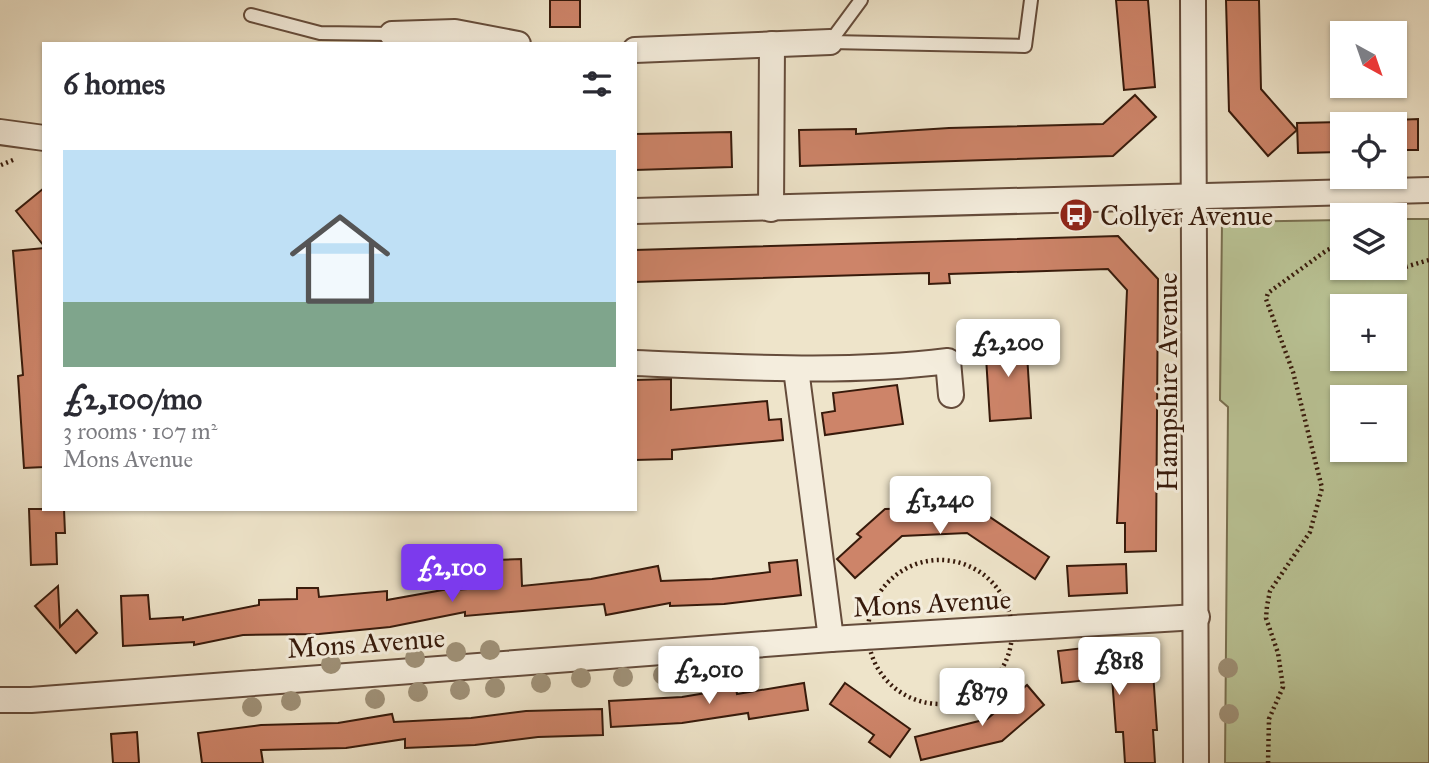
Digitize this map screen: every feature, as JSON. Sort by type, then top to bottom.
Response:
[{"type":"street","name":"Hampshire Avenue","points":[[1193,0],[1196,196],[1196,763]]},
{"type":"street","points":[[392,34],[455,32],[508,42]]},
{"type":"street","points":[[637,50],[830,42]]},
{"type":"street","points":[[771,209],[772,44]]},
{"type":"street","points":[[0,132],[42,138]]},
{"type":"street","points":[[637,211],[1429,190]]},
{"type":"street","points":[[637,363],[796,369],[889,369],[948,361],[951,395]]},
{"type":"street","points":[[796,369],[831,639]]},
{"type":"street","name":"Mons Avenue","points":[[0,700],[31,700],[831,639],[1197,617]]},
{"type":"lane","points":[[830,42],[861,0]]},
{"type":"lane","points":[[830,42],[1025,46],[1031,0]]},
{"type":"lane","points":[[251,15],[320,33],[392,34]]},
{"type":"path","points":[[1,165],[21,160]]},
{"type":"path","points":[[1268,763],[1269,719],[1283,687],[1280,661],[1266,618],[1267,606],[1270,592],[1310,532],[1322,488],[1293,372],[1266,299],[1268,293],[1330,249]]},
{"type":"path","points":[[1407,266],[1429,260]]},
{"type":"green space","points":[[1407,219],[1429,219],[1429,763],[1225,763],[1228,407],[1220,400],[1222,222],[1330,220],[1330,280],[1407,280]]},
{"type":"building","points":[[550,0],[580,0],[580,27],[550,27]]},
{"type":"building","points":[[1116,0],[1148,0],[1155,87],[1124,90]]},
{"type":"building","points":[[1226,0],[1259,0],[1261,89],[1297,130],[1268,156],[1229,111]]},
{"type":"building","points":[[1135,95],[1156,117],[1113,156],[800,166],[799,130],[856,129],[856,134],[949,128],[1103,124]]},
{"type":"building","points":[[1407,119],[1418,119],[1418,150],[1407,150]]},
{"type":"building","points":[[1330,122],[1330,152],[1298,153],[1297,123]]},
{"type":"building","points":[[731,132],[732,167],[637,170],[637,134]]},
{"type":"building","points":[[42,190],[42,244],[16,211]]},
{"type":"building","points":[[1118,236],[1158,279],[1156,551],[1125,552],[1125,523],[1117,523],[1127,290],[1108,269],[949,274],[950,283],[929,284],[929,273],[637,282],[637,250]]},
{"type":"building","points":[[42,248],[42,467],[24,468],[18,376],[23,375],[13,251]]},
{"type":"building","points":[[1026,338],[1031,418],[990,421],[985,341]]},
{"type":"building","points":[[671,379],[671,410],[767,401],[769,420],[781,419],[783,440],[672,450],[672,459],[637,460],[637,380]]},
{"type":"building","points":[[897,385],[903,424],[825,435],[822,413],[835,411],[833,393]]},
{"type":"building","points":[[975,507],[1049,557],[1035,579],[967,533],[902,536],[855,578],[837,559],[861,537],[857,534],[885,509]]},
{"type":"building","points":[[29,509],[64,511],[65,533],[56,533],[57,564],[31,565]]},
{"type":"building","points":[[521,559],[522,586],[591,579],[658,566],[661,581],[712,579],[770,572],[769,563],[797,560],[801,595],[724,604],[670,606],[670,603],[606,615],[604,604],[465,616],[465,612],[390,627],[319,634],[243,635],[194,645],[194,642],[123,646],[121,596],[148,595],[150,619],[183,617],[183,620],[259,605],[259,600],[297,599],[297,588],[318,588],[319,597],[387,591],[387,600],[454,588],[496,587],[494,560]]},
{"type":"building","points":[[1126,564],[1127,593],[1069,596],[1067,566]]},
{"type":"building","points":[[58,586],[60,627],[77,610],[97,633],[76,653],[35,606]]},
{"type":"building","points":[[1117,644],[1120,675],[1153,672],[1157,730],[1153,730],[1155,763],[1125,763],[1123,732],[1116,732],[1112,677],[1062,683],[1058,651]]},
{"type":"building","points":[[804,683],[808,710],[749,719],[748,713],[682,723],[611,727],[609,701],[682,697],[736,688],[737,694]]},
{"type":"building","points":[[845,683],[910,729],[890,757],[869,742],[874,735],[830,704]]},
{"type":"building","points":[[1027,685],[1044,705],[1002,741],[921,760],[915,737],[987,719]]},
{"type":"building","points":[[602,709],[603,735],[538,737],[475,745],[405,748],[405,739],[346,748],[261,750],[263,763],[202,763],[198,733],[261,725],[338,723],[392,714],[394,722],[471,718],[526,711]]},
{"type":"building","points":[[137,732],[139,763],[113,763],[111,734]]},
{"type":"place","name":"Collyer Avenue","points":[[1076,215]]}]
